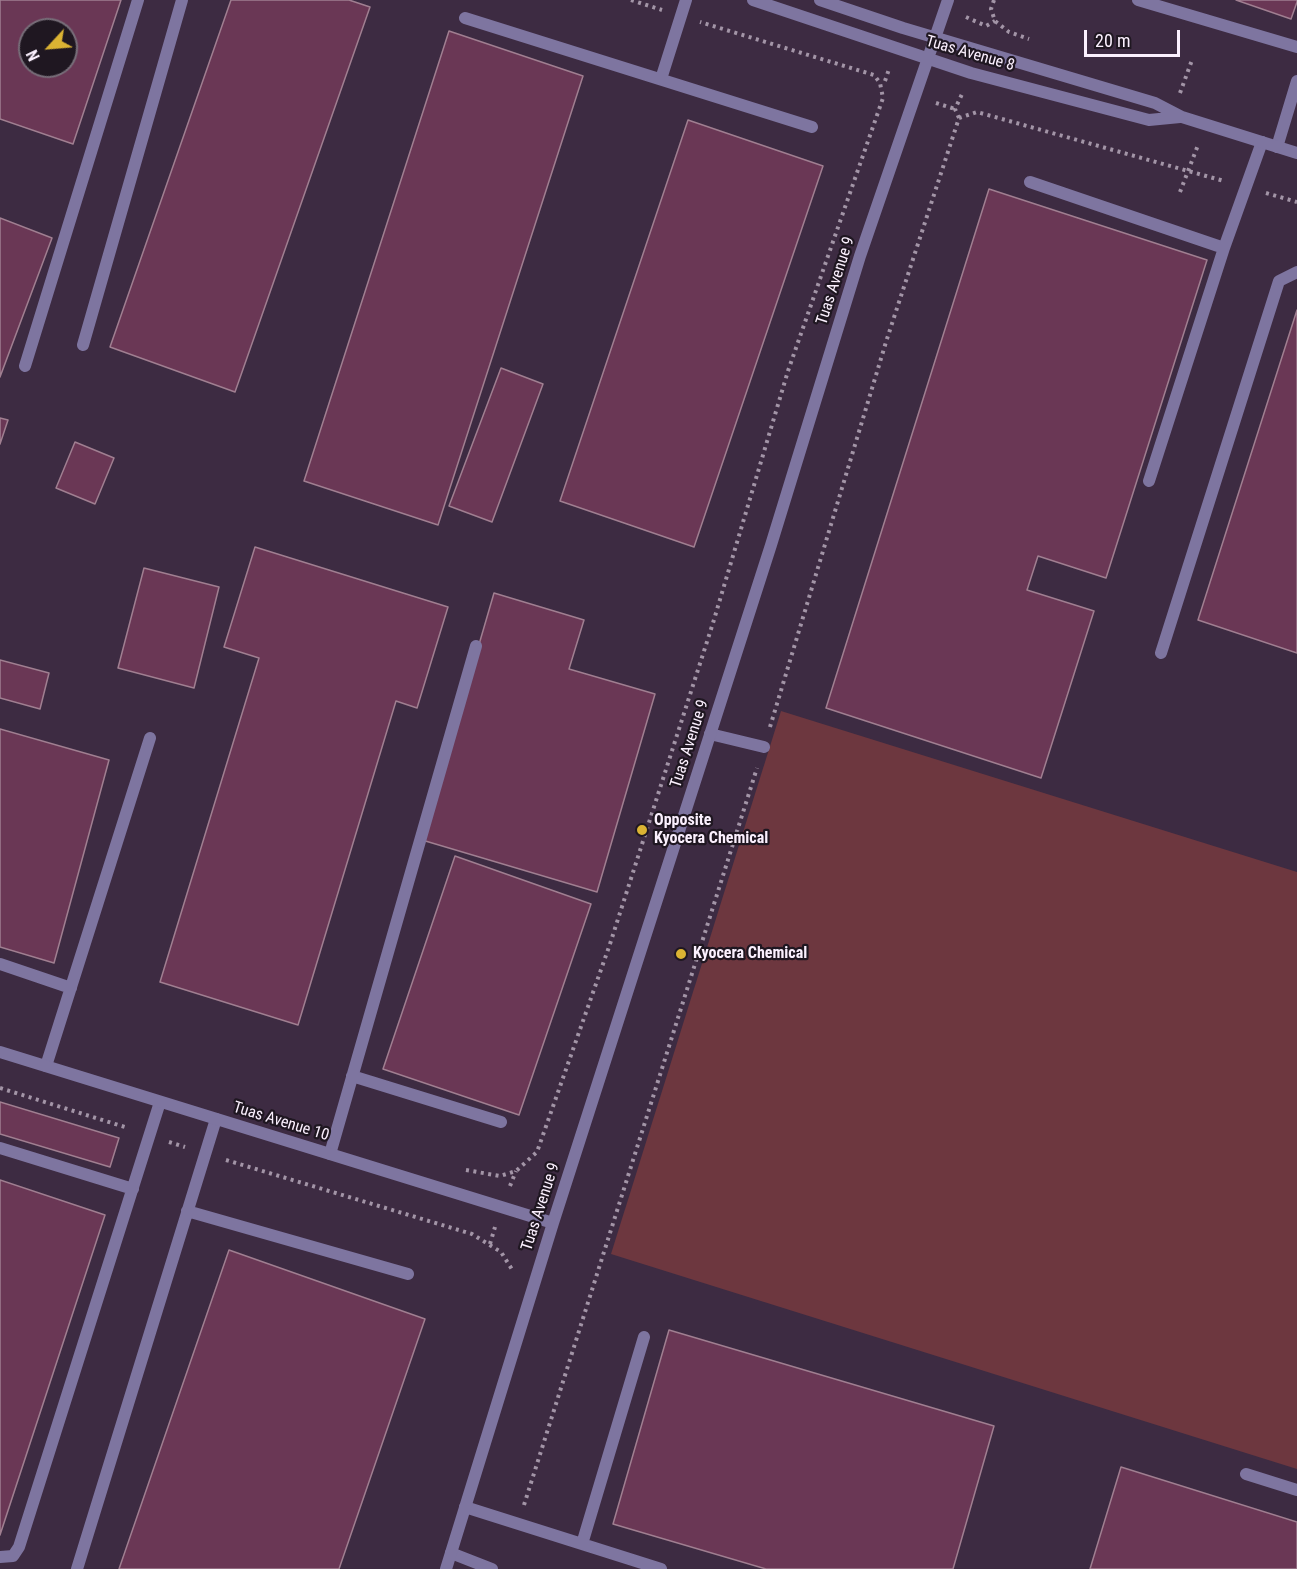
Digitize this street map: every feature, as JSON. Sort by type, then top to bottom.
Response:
[{"type":"street","points":[[25,366],[138,0]]},
{"type":"street","points":[[83,345],[182,0]]},
{"type":"street","points":[[661,79],[686,0]]},
{"type":"street","name":"Tuas Avenue 8","points":[[753,0],[928,59],[1149,120],[1178,116]]},
{"type":"street","name":"Tuas Avenue 8","points":[[820,0],[936,38],[1155,103],[1178,116],[1297,153]]},
{"type":"street","name":"Tuas Avenue 9","points":[[446,1569],[553,1223],[861,256],[948,0]]},
{"type":"street","points":[[1138,0],[1297,47]]},
{"type":"street","points":[[465,18],[812,127]]},
{"type":"street","points":[[1277,147],[1297,81]]},
{"type":"street","points":[[1149,481],[1224,248],[1262,142]]},
{"type":"street","points":[[1030,183],[1224,248]]},
{"type":"street","points":[[1161,653],[1279,281],[1297,272]]},
{"type":"street","points":[[330,1154],[476,646]]},
{"type":"street","points":[[710,734],[764,747]]},
{"type":"street","points":[[46,1066],[150,738]]},
{"type":"street","points":[[0,964],[71,988]]},
{"type":"street","name":"Tuas Avenue 10","points":[[0,1052],[553,1223]]},
{"type":"street","points":[[352,1076],[501,1122]]},
{"type":"street","points":[[0,1557],[13,1556],[19,1547],[160,1102]]},
{"type":"street","points":[[77,1569],[216,1119]]},
{"type":"street","points":[[0,1149],[133,1189]]},
{"type":"street","points":[[187,1211],[408,1274]]},
{"type":"street","points":[[582,1544],[644,1337]]},
{"type":"street","points":[[1246,1474],[1297,1491]]},
{"type":"street","points":[[465,1507],[519,1522],[661,1569]]},
{"type":"street","points":[[450,1553],[492,1569]]},
{"type":"path","points":[[458,1168],[500,1176],[516,1172],[537,1152],[610,944],[713,623],[788,371],[883,98],[880,83],[874,75],[631,0]]},
{"type":"path","points":[[994,0],[991,9],[995,21]]},
{"type":"path","points":[[1178,116],[1192,60]]},
{"type":"path","points":[[519,1522],[764,747],[886,342],[959,118],[977,112],[1190,170],[1297,202]]},
{"type":"path","points":[[1180,192],[1205,124]]},
{"type":"path","points":[[0,1088],[204,1153],[472,1234],[490,1244]]},
{"type":"shaded area","points":[[781,711],[1297,872],[1297,1469],[611,1254]]},
{"type":"building","points":[[0,0],[121,0],[73,144],[0,119]]},
{"type":"building","points":[[231,0],[349,0],[370,7],[235,392],[110,347]]},
{"type":"building","points":[[1236,0],[1297,0],[1297,2],[1291,19]]},
{"type":"building","points":[[449,31],[583,76],[438,525],[304,481]]},
{"type":"building","points":[[688,120],[823,166],[694,547],[560,501]]},
{"type":"building","points":[[989,189],[1207,260],[1106,578],[1038,556],[1027,590],[1094,611],[1041,778],[826,708]]},
{"type":"building","points":[[0,218],[52,238],[0,377]]},
{"type":"building","points":[[1297,310],[1297,653],[1198,620]]},
{"type":"building","points":[[501,368],[543,384],[492,522],[449,506]]},
{"type":"building","points":[[0,418],[8,420],[0,444]]},
{"type":"building","points":[[75,442],[114,458],[95,504],[56,488]]},
{"type":"building","points":[[255,547],[448,607],[417,708],[396,701],[298,1025],[160,982],[259,658],[224,647]]},
{"type":"building","points":[[144,568],[219,587],[194,688],[118,668]]},
{"type":"building","points":[[494,593],[584,620],[569,669],[655,694],[597,892],[422,840]]},
{"type":"building","points":[[0,660],[49,673],[40,709],[0,698]]},
{"type":"building","points":[[0,729],[109,760],[54,963],[0,947]]},
{"type":"building","points":[[455,856],[591,904],[519,1115],[383,1069]]},
{"type":"building","points":[[0,1102],[119,1138],[110,1167],[0,1134]]},
{"type":"building","points":[[0,1180],[105,1215],[0,1535]]},
{"type":"building","points":[[229,1250],[425,1319],[339,1569],[119,1569]]},
{"type":"building","points":[[669,1330],[994,1426],[953,1569],[766,1569],[613,1524]]},
{"type":"building","points":[[1121,1467],[1297,1522],[1297,1569],[1090,1569]]},
{"type":"place","name":"Opposite Kyocera Chemical","points":[[642,830]]},
{"type":"place","name":"Kyocera Chemical","points":[[681,954]]}]
